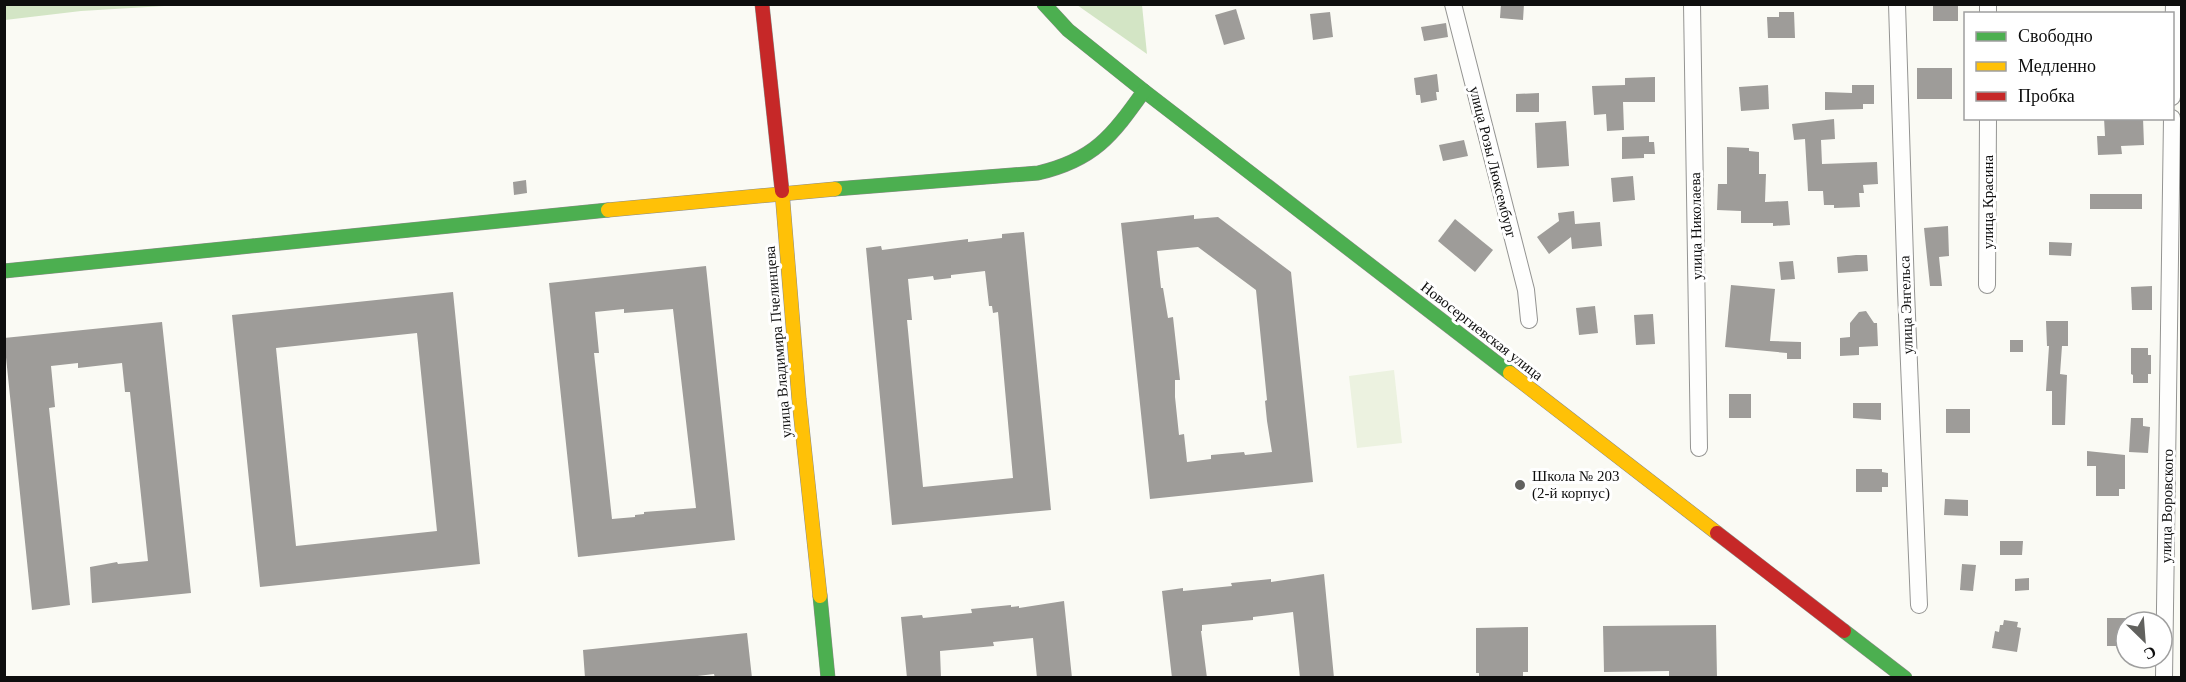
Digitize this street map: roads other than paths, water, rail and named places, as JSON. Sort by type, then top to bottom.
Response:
[{"type":"street","name":"улица Владимира Пчелинцева","points":[[762,4],[828,678]]},
{"type":"street","name":"Новосергиевская улица","points":[[1044,4],[1068,30],[1144,91],[1905,678]]},
{"type":"street","name":"улица Розы Люксембург","points":[[1453,4],[1526,290],[1529,320]]},
{"type":"street","name":"улица Николаева","points":[[1692,4],[1699,448]]},
{"type":"street","name":"улица Энгельса","points":[[1897,4],[1905,291],[1918,605]]},
{"type":"street","points":[[4,271],[782,193],[1052,171],[1089,155],[1119,125],[1144,91]]},
{"type":"street","name":"улица Красина","points":[[1988,120],[1988,285]]},
{"type":"street","name":"улица Воровского","points":[[2164,678],[2172,120]]},
{"type":"place","name":"Школа № 203 (2-й корпус)","points":[[1520,485]]}]
